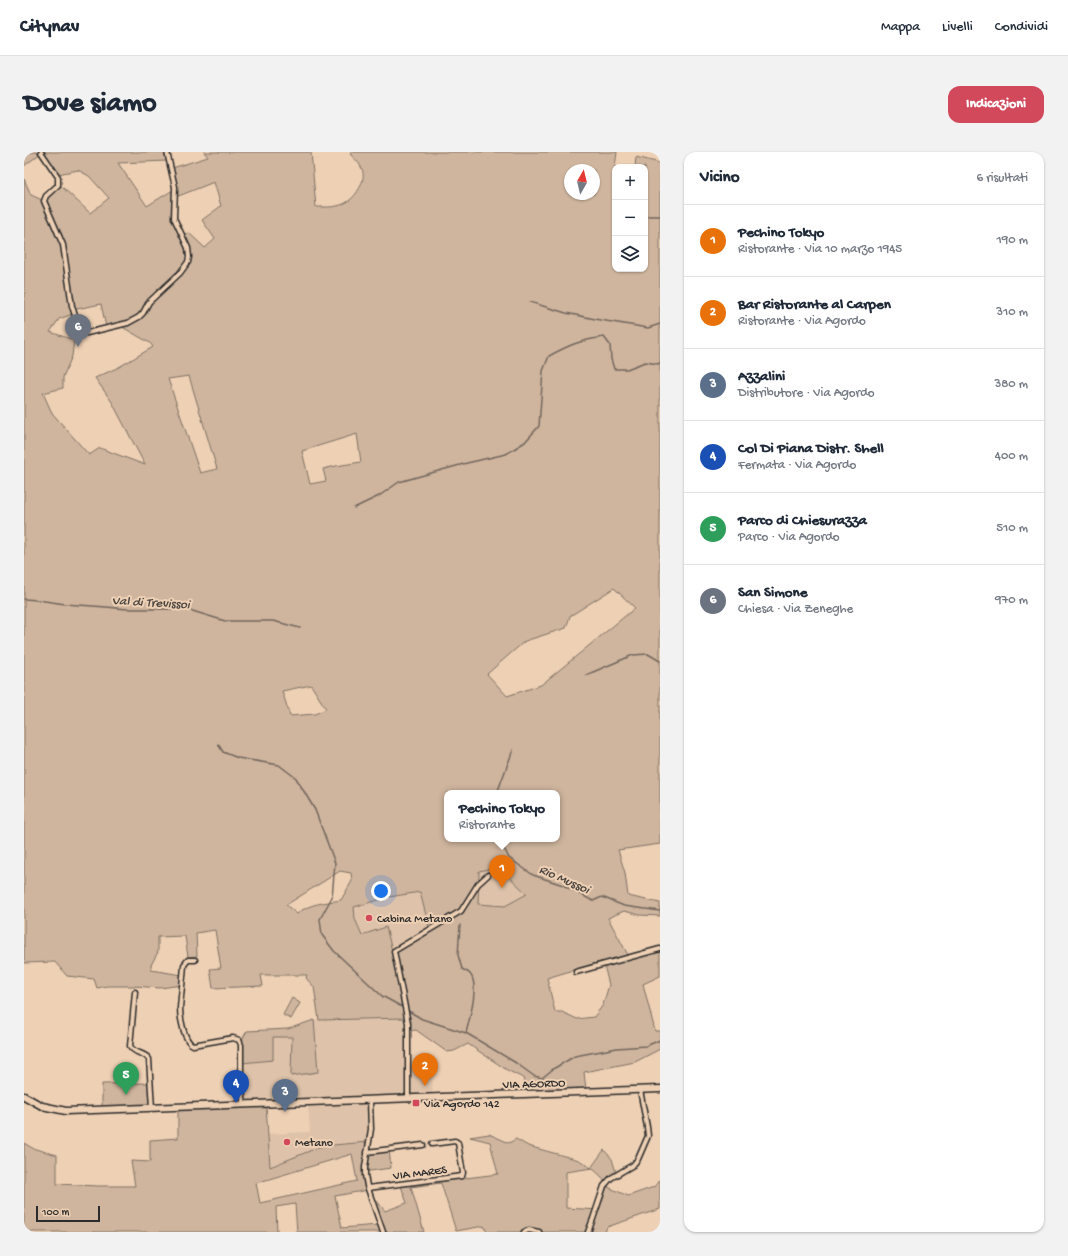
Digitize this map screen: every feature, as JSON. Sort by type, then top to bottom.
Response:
[{"type":"main road","name":"VIA AGORDO","points":[[24,1096],[42,1106],[66,1111],[370,1101],[660,1089]]},
{"type":"street","points":[[41,152],[58,177],[58,184],[46,196],[44,201],[63,245],[72,306],[80,332],[87,333],[128,323],[139,317],[150,302],[180,273],[188,262],[188,248],[174,218],[175,187],[167,152]]},
{"type":"street","points":[[408,1099],[408,1023],[394,951],[461,911],[476,886],[488,875]]},
{"type":"street","points":[[576,972],[660,948]]},
{"type":"street","points":[[195,960],[188,960],[184,965],[180,1008],[186,1035],[189,1042],[193,1045],[233,1038],[239,1040],[241,1046],[241,1080],[244,1105]]},
{"type":"street","points":[[135,992],[129,1044],[132,1050],[143,1054],[149,1059],[152,1108]]},
{"type":"street","points":[[588,1232],[604,1186],[611,1178],[633,1165],[638,1159],[648,1136],[640,1090]]},
{"type":"street","points":[[370,1101],[371,1129],[365,1167],[368,1188],[383,1232]]},
{"type":"street","name":"VIA MARES","points":[[368,1188],[462,1176],[463,1173],[458,1143],[455,1141],[432,1144]]},
{"type":"street","points":[[367,1152],[423,1145]]},
{"type":"street","points":[[524,1232],[529,1230],[539,1232]]},
{"type":"shaded area","points":[[24,152],[165,152],[167,161],[118,163],[147,206],[173,190],[169,169],[208,157],[204,152],[311,152],[316,207],[328,207],[343,204],[351,199],[358,191],[362,181],[363,171],[350,152],[617,152],[615,164],[612,164],[612,272],[648,272],[648,164],[635,164],[636,157],[660,163],[660,844],[618,850],[625,873],[628,896],[660,903],[660,916],[640,915],[624,911],[608,918],[628,955],[660,946],[660,976],[643,984],[655,1031],[660,1031],[660,1049],[635,1062],[584,1072],[586,1090],[527,1093],[523,1078],[507,1070],[468,1044],[454,1051],[447,1052],[416,1030],[407,1031],[405,1018],[319,1020],[314,987],[306,978],[307,975],[261,975],[263,986],[213,988],[210,969],[221,968],[215,930],[196,933],[197,956],[188,957],[185,936],[158,937],[158,952],[151,965],[151,970],[182,975],[182,985],[160,988],[107,986],[97,988],[94,979],[67,976],[55,962],[24,963],[24,179],[31,195],[42,200],[60,185],[90,213],[109,198],[89,176],[78,170],[58,174],[41,153],[24,166]],"holes":[[[214,182],[221,206],[202,220],[215,239],[205,248],[189,233],[184,234],[175,218],[176,197]],[[101,304],[106,327],[117,324],[150,343],[153,347],[119,367],[95,378],[112,402],[145,465],[100,448],[89,455],[52,413],[43,393],[63,388],[63,377],[72,356],[74,340],[50,332],[59,319],[73,314],[72,310]],[[189,376],[217,469],[200,473],[168,379]],[[357,434],[361,462],[323,469],[326,481],[310,484],[302,451]],[[614,588],[635,608],[541,685],[507,696],[487,674],[525,641],[566,628],[570,616]],[[311,685],[326,709],[315,714],[290,716],[282,691]],[[499,867],[527,894],[505,906],[478,904],[479,871]],[[340,871],[351,873],[352,881],[341,900],[318,904],[302,910],[297,914],[286,905]],[[420,892],[429,927],[392,951],[386,927],[362,935],[355,919],[354,907],[389,897]],[[603,961],[609,985],[603,1005],[594,1017],[577,1019],[562,1012],[555,1012],[547,978]]]},
{"type":"shaded area","points":[[499,867],[528,894],[505,906],[477,904],[479,871]]},
{"type":"shaded area","points":[[420,892],[429,927],[392,951],[362,935],[355,919],[354,907],[389,897]]},
{"type":"shaded area","points":[[292,998],[300,1003],[291,1019],[283,1015]]},
{"type":"shaded area","points":[[405,1018],[407,1023],[408,1068],[433,1068],[432,1097],[368,1100],[370,1129],[368,1142],[322,1146],[270,1167],[268,1134],[310,1132],[308,1103],[245,1105],[242,1080],[242,1063],[273,1060],[273,1036],[292,1037],[318,1072],[314,1020]]},
{"type":"shaded area","points":[[314,1020],[318,1072],[291,1076],[292,1037],[273,1037],[273,1060],[242,1063],[243,1038],[247,1031],[288,1029]]},
{"type":"shaded area","points":[[149,1083],[151,1106],[102,1108],[102,1084]]},
{"type":"shaded area","points":[[178,1105],[266,1105],[270,1167],[322,1146],[368,1142],[366,1151],[389,1149],[391,1168],[363,1172],[368,1190],[335,1196],[342,1228],[378,1225],[371,1200],[376,1200],[385,1211],[407,1203],[401,1186],[498,1174],[490,1142],[470,1137],[489,1134],[509,1143],[516,1139],[528,1146],[579,1160],[591,1168],[604,1150],[612,1159],[617,1176],[610,1182],[608,1187],[628,1196],[654,1187],[660,1179],[660,1209],[607,1227],[605,1232],[487,1232],[484,1226],[456,1231],[441,1183],[411,1187],[424,1232],[297,1232],[295,1204],[276,1207],[277,1232],[24,1232],[24,1143],[32,1148],[57,1155],[57,1184],[135,1186],[131,1161],[150,1162],[150,1140],[178,1138]],"holes":[[[352,1154],[357,1181],[260,1203],[256,1183]],[[592,1168],[602,1177],[607,1187],[599,1210],[566,1208],[566,1172]]]},
{"type":"waterway","points":[[648,216],[660,216]]},
{"type":"waterway","points":[[530,302],[566,313],[600,320],[648,328],[660,324]]},
{"type":"waterway","points":[[354,508],[379,496],[399,482],[506,454],[525,442],[539,426],[543,371],[549,356],[563,349],[582,341],[604,337],[610,345],[611,359],[614,369],[627,369],[645,362],[659,364],[660,362]]},
{"type":"waterway","name":"Val di Trevissoi","points":[[24,599],[127,609],[186,609],[225,621],[273,621],[300,628]]},
{"type":"waterway","points":[[586,675],[633,655],[648,654],[660,661]]},
{"type":"waterway","points":[[218,744],[223,752],[238,758],[279,765],[296,778],[315,810],[335,863],[332,897],[320,919],[322,935],[334,951],[382,996],[404,1008]]},
{"type":"waterway","name":"Rio Mussoi","points":[[498,790],[513,750]]},
{"type":"waterway","name":"Rio Mussoi","points":[[501,842],[509,858],[533,875],[563,885],[593,901],[602,897],[624,906],[660,911]]},
{"type":"waterway","points":[[460,925],[458,955],[462,969],[470,974],[473,979],[474,986],[473,1003],[466,1033]]},
{"type":"waterway","points":[[407,1010],[422,1019],[466,1033],[516,1063],[534,1076],[542,1078],[553,1069],[575,1056],[617,1048],[646,1046],[660,1040]]},
{"type":"place","name":"San Simone","points":[[78,347]]},
{"type":"place","name":"Pechino Tokyo","points":[[502,888]]},
{"type":"place","name":"Cabina Metano","points":[[369,918]]},
{"type":"place","name":"Bar Ristorante al Carpen","points":[[425,1086]]},
{"type":"place","name":"Parco di Chiesurazza","points":[[126,1095]]},
{"type":"place","name":"Col Di Piana Distr. Shell","points":[[236,1103]]},
{"type":"place","name":"Via Agordo 142","points":[[416,1103]]},
{"type":"place","name":"Azzalini","points":[[285,1112]]},
{"type":"place","name":"Metano","points":[[287,1142]]}]
